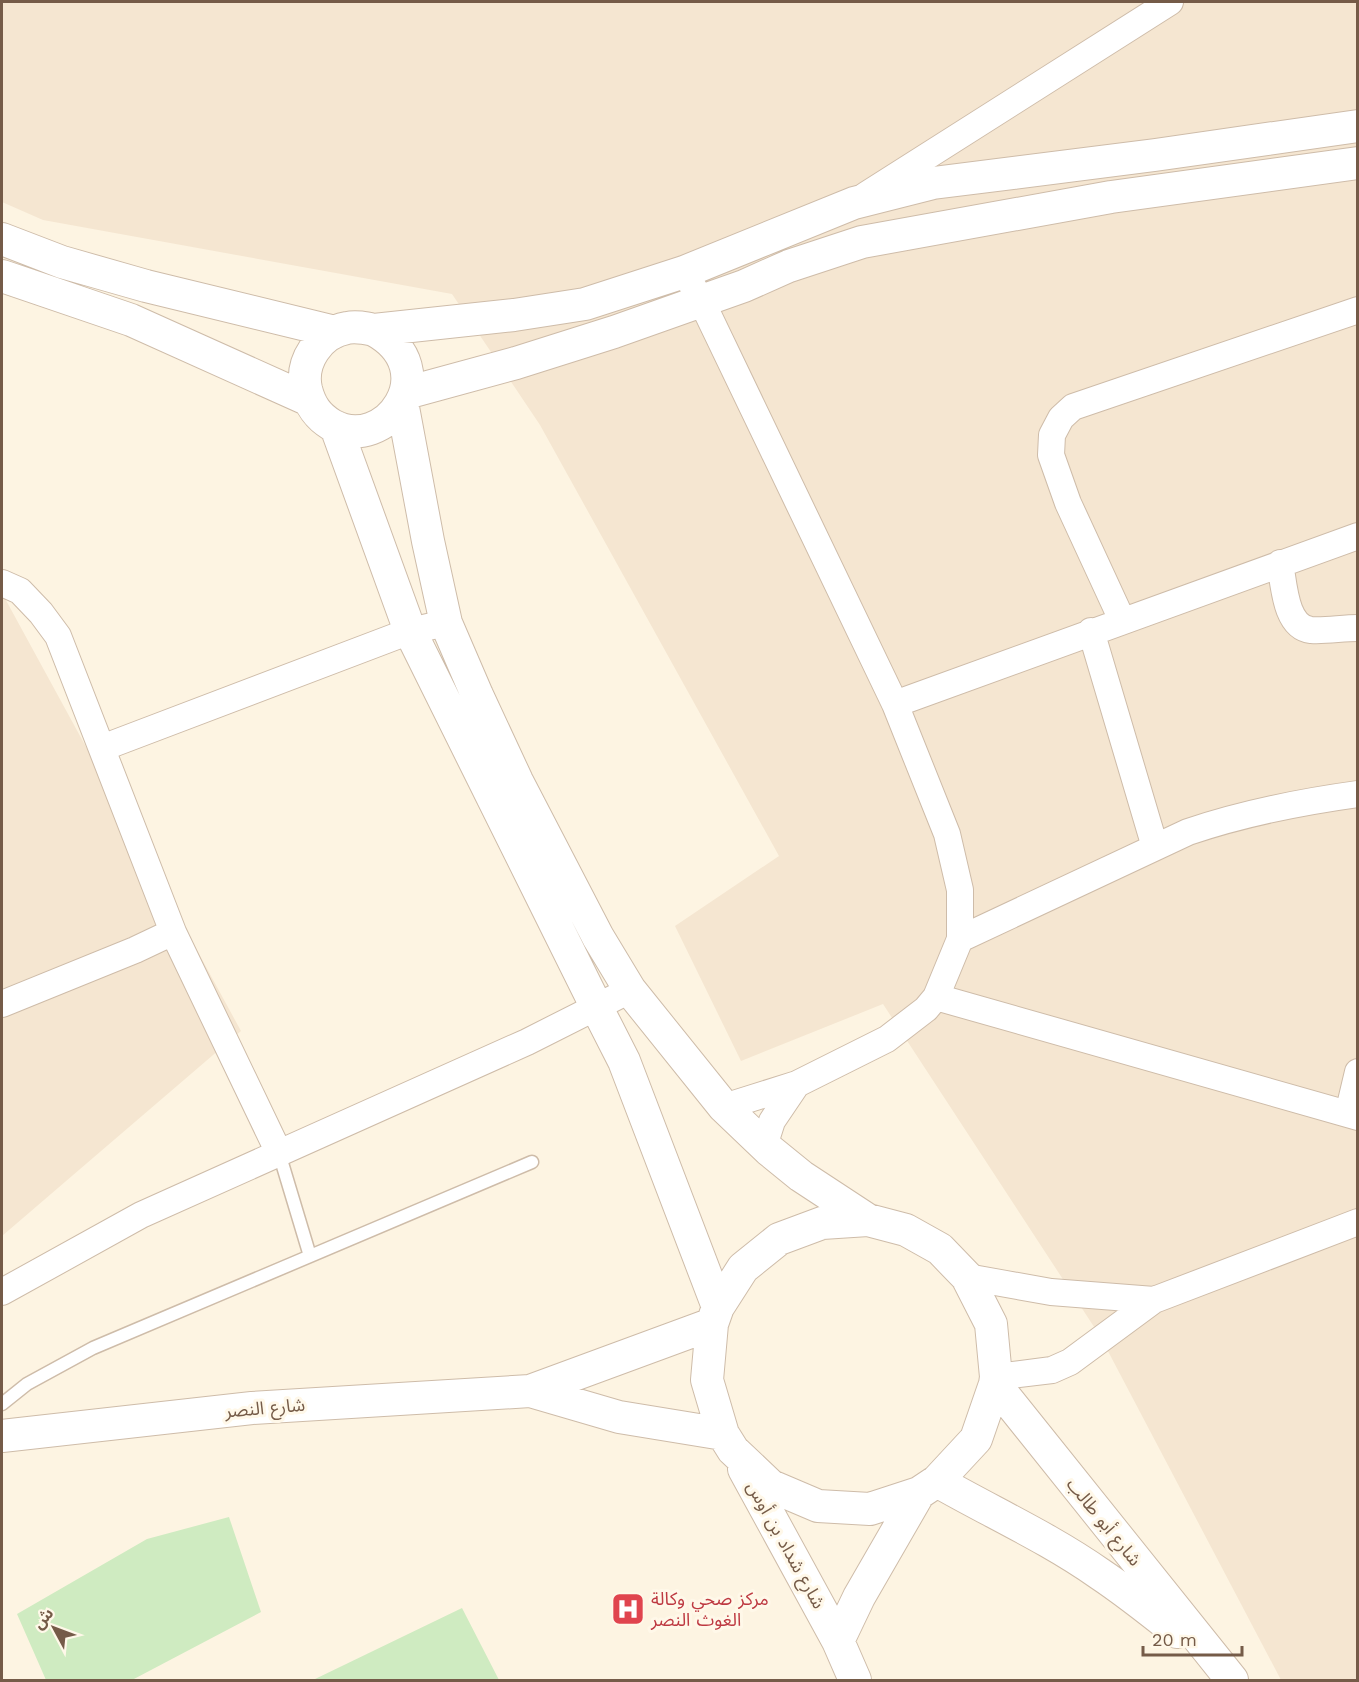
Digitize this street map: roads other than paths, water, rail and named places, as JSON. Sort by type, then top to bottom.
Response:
[{"type":"street","points":[[854,203],[1170,2]]},
{"type":"street","points":[[374,330],[514,315],[585,304],[684,272],[854,203],[933,183],[1358,126]]},
{"type":"street","points":[[404,397],[614,332],[744,286],[789,266],[862,242],[1111,197],[1358,163]]},
{"type":"street","points":[[2,238],[62,262],[146,286],[335,332]]},
{"type":"street","points":[[684,272],[701,300],[895,704],[947,834],[960,890],[960,939],[936,997],[911,1022],[887,1039],[797,1084],[724,1107]]},
{"type":"street","points":[[2,276],[130,320],[309,400]]},
{"type":"street","points":[[1122,620],[1068,503],[1051,455],[1052,435],[1061,418],[1073,407],[1358,310]]},
{"type":"street","points":[[361,327],[374,330],[387,337],[398,348],[405,362],[408,378],[404,397],[393,415],[373,427],[351,430],[336,427],[315,411],[309,400],[304,381],[308,360],[318,343],[335,332],[361,327]]},
{"type":"street","points":[[404,397],[428,541],[446,623],[477,695],[537,819],[598,937],[630,990],[724,1107],[769,1150],[801,1176],[868,1220]]},
{"type":"street","points":[[336,427],[410,631],[624,1061],[715,1316]]},
{"type":"street","points":[[895,704],[1090,631],[1358,536]]},
{"type":"street","points":[[1280,563],[1291,618],[1298,626],[1314,630],[1358,628]]},
{"type":"street","points":[[2,583],[20,591],[41,613],[58,636],[173,932],[279,1153]]},
{"type":"street","points":[[102,748],[410,631],[446,623]]},
{"type":"street","points":[[1090,631],[1155,847]]},
{"type":"street","points":[[960,939],[1188,832],[1266,809],[1358,794]]},
{"type":"street","points":[[2,1004],[135,950],[173,932]]},
{"type":"street","points":[[2,1292],[141,1215],[517,1047],[630,990]]},
{"type":"street","points":[[936,997],[1352,1116],[1358,1072]]},
{"type":"street","points":[[769,1150],[765,1143],[772,1121],[797,1084]]},
{"type":"street","points":[[715,1316],[743,1268],[779,1239],[822,1223],[868,1220],[906,1230],[940,1249],[967,1277],[991,1324],[995,1381],[1052,1370],[1070,1362],[1154,1300],[1358,1222]]},
{"type":"street","points":[[967,1277],[1051,1292],[1154,1300]]},
{"type":"street","name":"شارع النصر","points":[[2,1436],[252,1408],[530,1391],[715,1316]]},
{"type":"street","name":"شارع شداد بن أوس","points":[[715,1316],[707,1380],[728,1442],[838,1641],[855,1680]]},
{"type":"street","name":"شارع شداد بن أوس","points":[[838,1641],[859,1597],[928,1487],[976,1439],[995,1381]]},
{"type":"street","name":"شارع أبو طالب","points":[[995,1381],[1223,1670]]},
{"type":"street","name":"شارع النصر","points":[[530,1391],[619,1417],[728,1442]]},
{"type":"street","points":[[728,1442],[771,1486],[818,1506],[870,1509],[928,1487]]},
{"type":"street","name":"شارع أبو طالب","points":[[928,1487],[1024,1527],[1100,1573],[1223,1670]]},
{"type":"lane","points":[[279,1153],[310,1256]]},
{"type":"lane","points":[[2,1404],[27,1384],[93,1348],[532,1162]]},
{"type":"place","name":"مركز صحي وكالة الغوث النصر","points":[[628,1609]]}]
